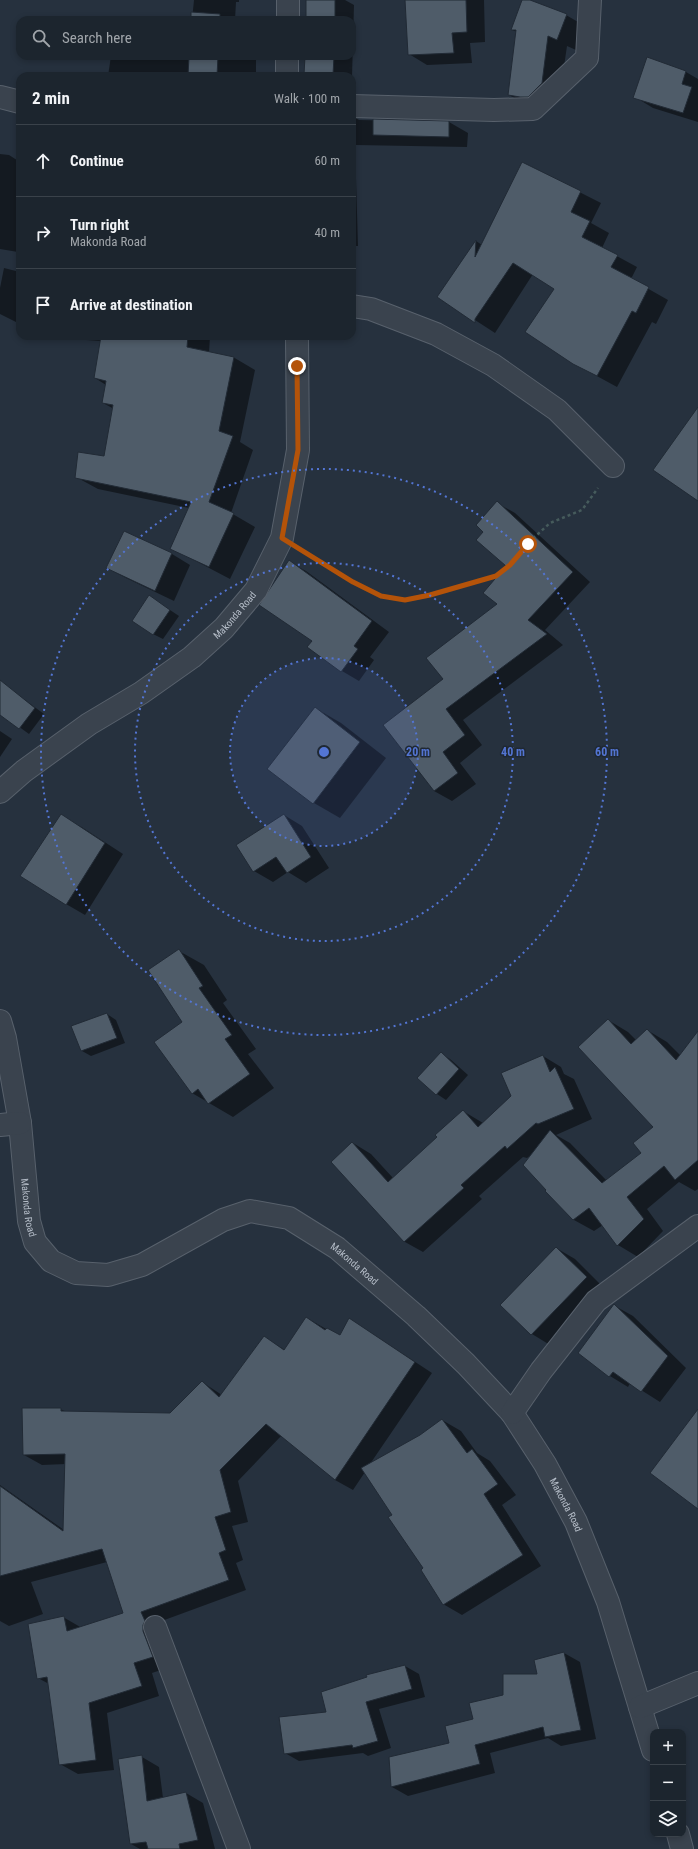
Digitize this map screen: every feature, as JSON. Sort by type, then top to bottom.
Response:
[{"type":"street","points":[[288,0],[288,16]]},
{"type":"street","points":[[356,106],[494,110],[534,109],[587,58],[590,0]]},
{"type":"street","points":[[287,60],[287,72]]},
{"type":"street","points":[[0,97],[16,101]]},
{"type":"street","points":[[356,307],[371,309],[436,334],[493,365],[557,410],[613,466]]},
{"type":"street","name":"Makonda Road","points":[[0,792],[24,772],[89,724],[141,693],[197,652],[224,628],[256,590],[282,538],[298,450],[297,340]]},
{"type":"street","name":"Makonda Road","points":[[0,1021],[5,1038],[10,1124],[29,1221],[35,1242],[51,1261],[76,1273],[108,1276],[142,1265],[223,1220],[250,1211],[289,1218],[337,1248],[416,1316],[466,1364],[512,1413],[545,1464],[576,1522],[608,1602],[650,1740]]},
{"type":"street","points":[[512,1413],[540,1371],[596,1301],[698,1226]]},
{"type":"street","points":[[155,1627],[240,1849]]},
{"type":"street","points":[[640,1707],[698,1683]]},
{"type":"street","points":[[679,1837],[682,1849]]},
{"type":"path","points":[[282,538],[353,582],[381,596],[405,600],[430,595],[496,576],[510,565],[528,544],[550,523],[582,510],[613,466]]},
{"type":"building","points":[[306,0],[335,0],[335,16],[306,16]]},
{"type":"building","points":[[405,0],[466,0],[467,32],[452,33],[454,53],[408,55]]},
{"type":"building","points":[[522,0],[530,0],[567,14],[557,40],[548,36],[542,83],[528,97],[508,95],[516,30],[511,30]]},
{"type":"building","points":[[191,12],[220,14],[220,16],[191,16]]},
{"type":"building","points":[[647,57],[686,71],[682,84],[692,87],[683,113],[633,98]]},
{"type":"building","points":[[189,60],[218,60],[217,72],[188,72]]},
{"type":"building","points":[[305,60],[334,60],[333,72],[304,72]]},
{"type":"building","points":[[373,119],[449,121],[449,137],[373,135]]},
{"type":"building","points":[[522,162],[581,191],[571,212],[590,221],[582,237],[618,255],[611,267],[649,287],[636,313],[632,311],[597,376],[573,364],[525,332],[554,289],[513,263],[475,319],[475,323],[437,297],[476,240],[475,257]]},
{"type":"building","points":[[100,340],[188,340],[187,347],[234,357],[219,431],[233,436],[209,502],[234,513],[209,567],[170,549],[191,502],[75,478],[78,452],[104,456],[113,405],[102,403],[106,381],[94,378]]},
{"type":"building","points":[[698,407],[698,501],[653,470]]},
{"type":"building","points":[[497,501],[573,572],[528,620],[547,634],[446,709],[465,735],[443,752],[458,773],[434,791],[383,725],[443,679],[426,658],[497,604],[483,593],[506,566],[476,540],[483,532],[476,525]]},
{"type":"building","points":[[124,531],[172,553],[155,591],[106,568]]},
{"type":"building","points":[[289,560],[372,621],[354,646],[358,649],[341,672],[307,647],[312,641],[259,605]]},
{"type":"building","points":[[149,595],[170,610],[153,635],[132,621]]},
{"type":"building","points":[[0,680],[35,708],[19,729],[0,715]]},
{"type":"building","points":[[315,707],[360,742],[313,804],[267,769]]},
{"type":"building","points":[[61,814],[105,843],[66,905],[20,876]]},
{"type":"building","points":[[284,814],[311,857],[287,873],[276,857],[253,872],[236,845]]},
{"type":"building","points":[[179,949],[203,986],[199,988],[232,1035],[225,1039],[250,1074],[208,1104],[198,1089],[192,1094],[154,1042],[182,1022],[148,970]]},
{"type":"building","points":[[107,1013],[117,1038],[81,1051],[71,1026]]},
{"type":"building","points":[[608,1019],[631,1044],[647,1029],[676,1060],[698,1031],[698,1160],[675,1180],[664,1166],[627,1197],[644,1219],[617,1246],[589,1208],[573,1220],[545,1191],[546,1190],[523,1165],[550,1130],[602,1183],[641,1153],[633,1143],[653,1127],[578,1047]]},
{"type":"building","points":[[441,1052],[459,1069],[436,1095],[417,1078]]},
{"type":"building","points":[[543,1055],[550,1072],[555,1067],[574,1109],[538,1124],[536,1123],[507,1149],[505,1146],[461,1185],[464,1188],[404,1242],[331,1162],[352,1142],[388,1182],[437,1137],[435,1135],[463,1110],[478,1127],[511,1096],[501,1073]]},
{"type":"building","points":[[556,1247],[587,1277],[531,1335],[500,1305]]},
{"type":"building","points":[[614,1304],[668,1356],[641,1392],[613,1372],[609,1377],[578,1353]]},
{"type":"building","points":[[306,1317],[325,1330],[327,1328],[340,1335],[349,1318],[415,1362],[335,1480],[266,1424],[220,1470],[231,1512],[215,1517],[226,1550],[219,1553],[229,1580],[141,1612],[145,1621],[143,1631],[153,1657],[134,1663],[142,1686],[89,1703],[96,1760],[59,1765],[47,1677],[37,1679],[28,1624],[64,1616],[67,1631],[123,1613],[102,1549],[0,1576],[0,1486],[63,1531],[65,1454],[23,1455],[22,1408],[61,1408],[61,1411],[170,1413],[202,1381],[219,1397],[264,1336],[284,1350]]},
{"type":"building","points":[[698,1409],[698,1509],[650,1473]]},
{"type":"building","points":[[442,1419],[467,1453],[472,1449],[498,1484],[484,1494],[523,1555],[443,1605],[421,1570],[423,1568],[388,1517],[392,1515],[361,1468],[420,1435]]},
{"type":"building","points":[[564,1652],[581,1730],[545,1737],[543,1727],[475,1745],[480,1764],[391,1787],[389,1757],[449,1743],[445,1726],[473,1719],[469,1703],[503,1695],[503,1674],[537,1674],[534,1660]]},
{"type":"building","points":[[405,1665],[412,1689],[366,1702],[378,1741],[353,1748],[352,1745],[284,1754],[279,1717],[326,1712],[321,1692],[367,1677],[366,1675]]},
{"type":"building","points":[[142,1755],[147,1801],[186,1792],[198,1840],[179,1844],[180,1849],[148,1849],[146,1842],[130,1844],[118,1759]]},
{"type":"route","points":[[297,366],[298,450],[282,538],[353,582],[381,596],[405,600],[430,595],[466,583],[496,576],[510,565],[528,544]]}]
